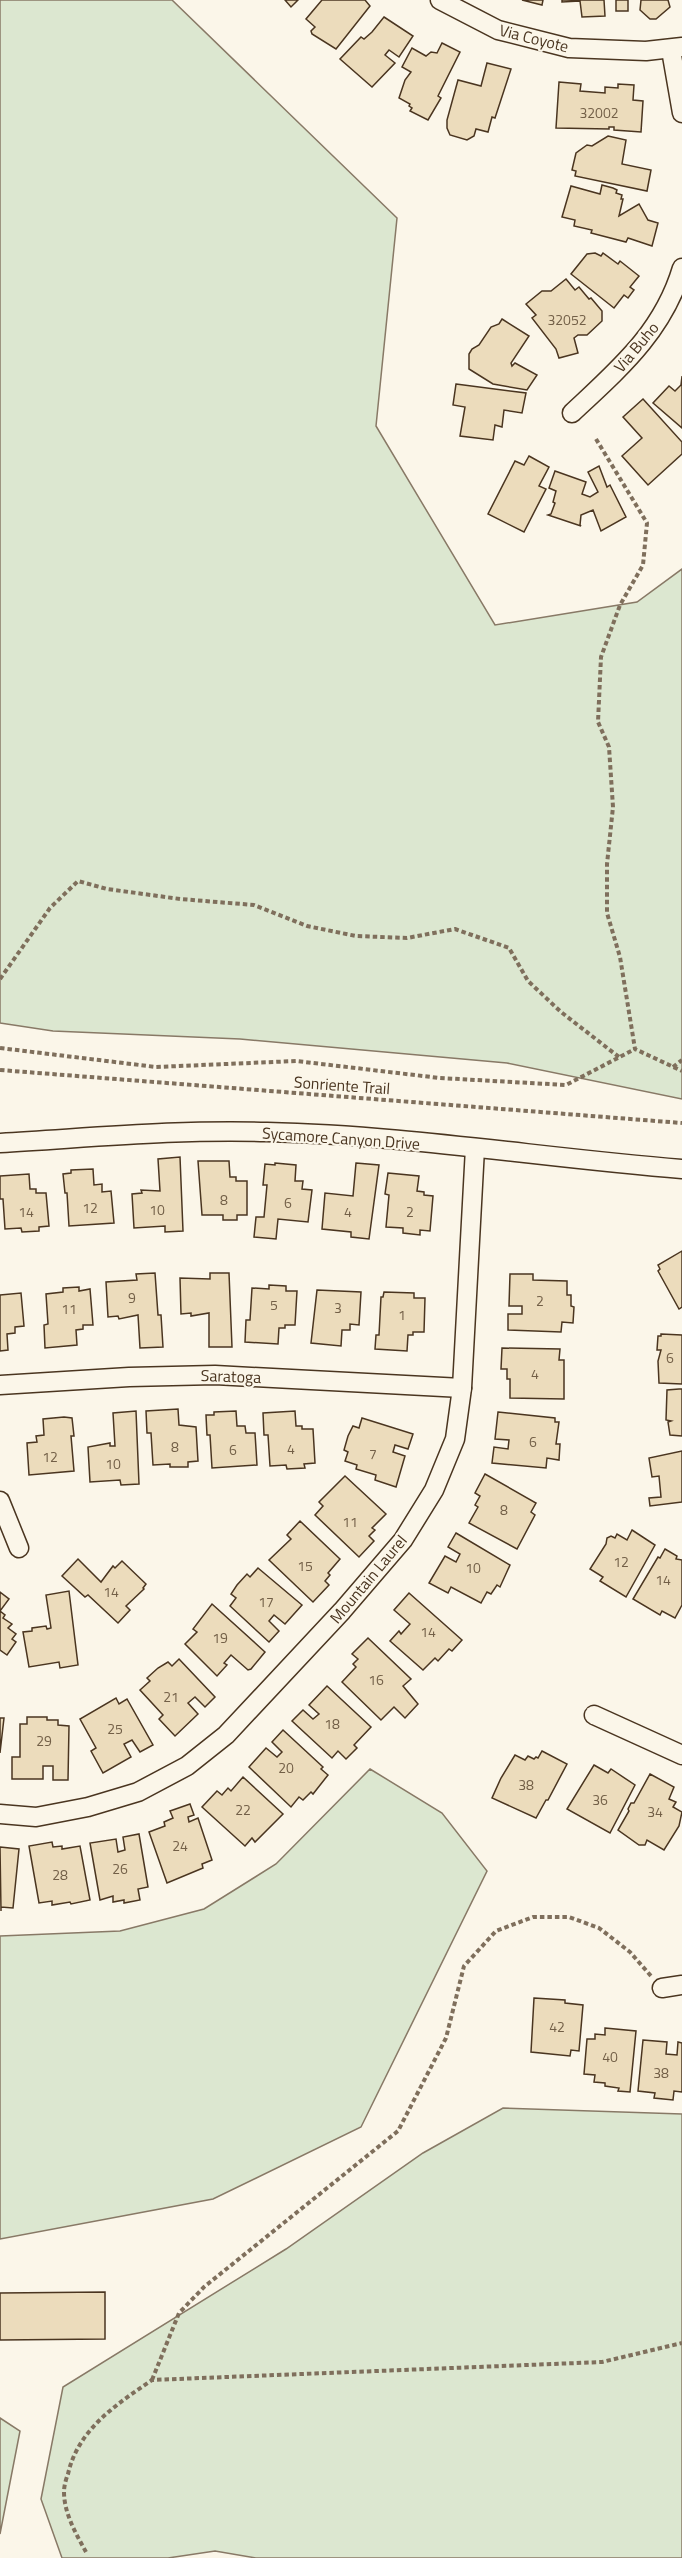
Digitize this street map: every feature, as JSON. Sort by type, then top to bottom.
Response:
[{"type":"street","name":"Via Coyote","points":[[440,0],[498,30],[569,48],[676,49]]},
{"type":"street","points":[[676,49],[682,113]]},
{"type":"street","name":"Via Buho","points":[[573,413],[618,370],[653,331],[675,292],[682,268]]},
{"type":"street","name":"Sycamore Canyon Drive","points":[[0,1143],[190,1131],[256,1131],[335,1135],[682,1169]]},
{"type":"street","name":"Mountain Laurel","points":[[0,1814],[36,1817],[88,1807],[138,1792],[187,1766],[226,1735],[342,1611],[403,1540],[434,1490],[455,1439],[462,1388],[475,1148]]},
{"type":"street","name":"Saratoga","points":[[0,1385],[129,1377],[215,1375],[462,1388]]},
{"type":"street","points":[[0,1501],[19,1548]]},
{"type":"street","points":[[594,1715],[682,1755]]},
{"type":"street","points":[[662,1988],[682,1985]]},
{"type":"path","points":[[596,439],[646,523],[643,565],[620,605],[601,657],[598,722],[609,747],[613,807],[607,864],[607,913],[620,957],[635,1049]]},
{"type":"path","points":[[0,979],[50,908],[78,881],[107,889],[254,906],[307,926],[356,936],[407,938],[455,929],[509,948],[528,981],[561,1012],[619,1057]]},
{"type":"path","points":[[0,1048],[156,1067],[296,1061],[440,1078],[566,1084],[635,1049]]},
{"type":"path","points":[[635,1049],[682,1071]]},
{"type":"path","points":[[673,1067],[682,1060]]},
{"type":"path","name":"Sonriente Trail","points":[[0,1070],[682,1123]]},
{"type":"path","points":[[152,2380],[179,2313],[204,2287],[398,2131],[446,2038],[464,1966],[496,1931],[533,1917],[569,1917],[599,1928],[630,1952],[662,1988]]},
{"type":"path","points":[[86,2552],[71,2524],[64,2492],[70,2463],[84,2436],[117,2404],[152,2380],[602,2362],[682,2343]]},
{"type":"green space","points":[[0,0],[172,0],[397,218],[376,426],[495,625],[637,602],[682,569],[682,1099],[507,1063],[240,1039],[53,1031],[0,1023]]},
{"type":"green space","points":[[370,1769],[442,1813],[487,1871],[361,2127],[213,2199],[0,2239],[0,1936],[120,1931],[204,1909],[276,1864]]},
{"type":"green space","points":[[503,2108],[682,2114],[682,2558],[256,2558],[215,2551],[168,2558],[62,2558],[41,2499],[63,2387],[286,2249],[423,2153]]},
{"type":"green space","points":[[0,2418],[20,2431],[0,2534]]},
{"type":"building","points":[[285,0],[298,0],[291,7]]},
{"type":"building","points":[[322,0],[365,0],[370,6],[336,49],[312,34],[311,31],[315,27],[306,19]]},
{"type":"building","points":[[522,0],[543,0],[542,5]]},
{"type":"building","points":[[562,0],[604,0],[605,16],[582,17],[580,1],[562,2]]},
{"type":"building","points":[[616,0],[628,0],[628,11],[616,11]]},
{"type":"building","points":[[641,0],[668,0],[670,7],[656,19],[650,19],[640,10]]},
{"type":"building","points":[[384,17],[413,36],[399,57],[389,50],[385,55],[395,63],[372,87],[340,59],[361,37],[364,39],[372,32]]},
{"type":"building","points":[[442,43],[460,52],[438,96],[441,98],[428,120],[410,111],[412,108],[410,104],[399,98],[405,80],[411,72],[402,67],[412,48],[426,56],[431,52],[437,53]]},
{"type":"building","points":[[487,63],[511,69],[488,132],[476,129],[474,136],[467,140],[450,135],[447,120],[458,80],[481,86]]},
{"type":"building","points":[[559,82],[581,84],[580,91],[605,93],[605,87],[618,88],[618,84],[634,85],[633,100],[643,101],[641,132],[614,130],[614,127],[609,127],[609,129],[556,128]]},
{"type":"building","points":[[608,136],[626,140],[622,164],[651,170],[647,191],[575,176],[576,171],[572,170],[576,153],[587,145],[592,146]]},
{"type":"building","points":[[602,185],[617,190],[616,193],[622,195],[619,216],[639,204],[648,220],[658,223],[652,246],[628,238],[626,242],[591,233],[592,230],[574,226],[575,220],[562,217],[571,186],[600,194]]},
{"type":"building","points":[[595,253],[601,256],[603,253],[618,264],[620,261],[639,276],[630,287],[634,290],[628,298],[624,295],[614,308],[571,274],[587,254]]},
{"type":"building","points":[[566,279],[575,290],[579,287],[589,299],[591,298],[602,311],[602,321],[587,335],[578,335],[574,338],[578,353],[559,358],[556,349],[532,318],[536,315],[526,304],[542,291],[551,291]]},
{"type":"building","points":[[502,319],[529,336],[511,363],[512,366],[515,363],[537,375],[527,390],[493,384],[469,369],[469,354],[472,349],[479,345],[491,327],[499,324]]},
{"type":"building","points":[[682,376],[682,428],[653,403],[669,386],[675,391],[681,385]]},
{"type":"building","points":[[456,384],[526,393],[522,413],[504,410],[502,427],[495,425],[493,440],[460,436],[465,407],[453,405]]},
{"type":"building","points":[[643,399],[682,442],[682,454],[648,485],[622,456],[642,438],[623,417]]},
{"type":"building","points":[[529,456],[549,467],[539,486],[546,489],[524,532],[488,514],[515,461],[524,465]]},
{"type":"building","points":[[599,466],[607,487],[610,485],[626,517],[601,531],[593,510],[581,515],[581,526],[548,515],[551,514],[555,503],[553,502],[556,491],[549,488],[555,471],[586,482],[582,494],[590,497],[598,492],[588,472]]},
{"type":"building","points":[[180,1157],[183,1231],[165,1232],[165,1226],[134,1228],[132,1194],[142,1193],[141,1190],[160,1191],[158,1159]]},
{"type":"building","points":[[198,1161],[229,1161],[230,1177],[236,1177],[236,1181],[247,1181],[247,1215],[237,1215],[237,1220],[223,1220],[223,1215],[202,1215]]},
{"type":"building","points":[[275,1163],[296,1165],[295,1181],[303,1181],[302,1189],[312,1190],[308,1222],[278,1219],[276,1239],[254,1237],[256,1217],[264,1217],[267,1185],[263,1185],[265,1164],[275,1165]]},
{"type":"building","points":[[356,1163],[379,1165],[369,1239],[351,1237],[351,1232],[322,1229],[325,1193],[353,1196]]},
{"type":"building","points":[[93,1169],[94,1185],[102,1184],[102,1192],[111,1191],[114,1223],[69,1226],[63,1174],[71,1173],[71,1170]]},
{"type":"building","points":[[388,1173],[419,1176],[417,1191],[433,1196],[430,1231],[420,1230],[420,1235],[403,1233],[403,1228],[386,1227],[389,1195],[385,1194]]},
{"type":"building","points":[[29,1174],[30,1189],[36,1189],[36,1193],[46,1193],[49,1226],[39,1227],[39,1231],[22,1232],[21,1228],[5,1229],[3,1199],[0,1199],[0,1176]]},
{"type":"building","points":[[682,1251],[682,1307],[679,1309],[658,1271],[660,1269],[658,1265]]},
{"type":"building","points":[[155,1273],[163,1347],[140,1348],[138,1315],[119,1319],[118,1316],[108,1317],[106,1282],[137,1280],[136,1274]]},
{"type":"building","points":[[210,1273],[229,1273],[232,1347],[209,1347],[209,1313],[191,1316],[191,1313],[181,1314],[180,1278],[210,1279]]},
{"type":"building","points":[[510,1274],[533,1274],[533,1280],[567,1281],[567,1295],[571,1295],[571,1306],[574,1307],[573,1323],[562,1322],[561,1332],[508,1330],[508,1314],[522,1314],[522,1306],[509,1306]]},
{"type":"building","points":[[269,1285],[286,1286],[286,1291],[297,1291],[295,1325],[285,1325],[285,1328],[279,1328],[278,1344],[245,1342],[246,1320],[250,1320],[252,1288],[269,1289]]},
{"type":"building","points":[[79,1287],[79,1291],[90,1289],[93,1325],[83,1325],[83,1329],[76,1330],[77,1345],[45,1348],[44,1325],[48,1324],[46,1294],[63,1292],[63,1288]]},
{"type":"building","points":[[317,1290],[361,1292],[359,1325],[350,1324],[350,1330],[342,1330],[341,1346],[311,1343]]},
{"type":"building","points":[[384,1292],[414,1293],[414,1298],[425,1298],[424,1332],[413,1332],[413,1335],[408,1335],[407,1351],[375,1349],[376,1335],[379,1335],[381,1297]]},
{"type":"building","points":[[21,1293],[24,1326],[15,1327],[15,1333],[7,1334],[8,1350],[0,1351],[0,1295]]},
{"type":"building","points":[[661,1334],[682,1335],[682,1384],[659,1383],[658,1361],[661,1350],[657,1350],[658,1336]]},
{"type":"building","points":[[502,1348],[560,1349],[559,1360],[564,1360],[564,1399],[510,1398],[510,1379],[507,1379],[507,1369],[501,1369]]},
{"type":"building","points":[[682,1389],[682,1436],[670,1435],[668,1422],[671,1421],[666,1420],[667,1390]]},
{"type":"building","points":[[178,1409],[179,1425],[196,1427],[198,1461],[188,1462],[188,1467],[170,1467],[170,1464],[153,1465],[151,1433],[147,1433],[146,1411]]},
{"type":"building","points":[[136,1411],[139,1484],[121,1485],[120,1480],[90,1482],[88,1447],[110,1443],[110,1446],[115,1446],[113,1413]]},
{"type":"building","points":[[236,1411],[237,1426],[245,1426],[246,1433],[255,1433],[257,1465],[212,1468],[206,1415],[214,1415],[214,1412]]},
{"type":"building","points":[[295,1411],[296,1426],[302,1426],[302,1429],[313,1429],[315,1463],[304,1464],[305,1468],[287,1469],[286,1465],[270,1466],[268,1435],[264,1435],[263,1413]]},
{"type":"building","points":[[498,1412],[555,1418],[555,1422],[559,1422],[556,1444],[560,1444],[559,1460],[547,1458],[546,1468],[492,1463],[494,1447],[508,1449],[509,1440],[495,1439]]},
{"type":"building","points":[[72,1418],[74,1471],[29,1475],[27,1443],[37,1442],[36,1436],[44,1435],[43,1419]]},
{"type":"building","points":[[362,1418],[413,1434],[408,1449],[395,1445],[393,1452],[405,1456],[396,1487],[375,1480],[376,1475],[356,1469],[357,1465],[345,1461],[348,1452],[344,1450],[348,1436],[353,1426],[359,1428]]},
{"type":"building","points":[[682,1451],[682,1502],[650,1506],[649,1498],[661,1497],[659,1476],[652,1477],[649,1458]]},
{"type":"building","points":[[485,1474],[536,1503],[531,1512],[535,1515],[517,1549],[469,1523],[478,1507],[475,1505],[480,1496],[475,1493]]},
{"type":"building","points":[[345,1476],[386,1514],[372,1528],[375,1530],[369,1536],[374,1541],[359,1557],[315,1515],[323,1506],[319,1502]]},
{"type":"building","points":[[300,1521],[340,1559],[328,1573],[330,1575],[325,1581],[329,1585],[313,1602],[269,1560],[291,1539],[287,1535]]},
{"type":"building","points":[[632,1530],[655,1545],[626,1597],[600,1581],[603,1577],[590,1569],[606,1544],[607,1538],[611,1536],[615,1538],[617,1534],[627,1540]]},
{"type":"building","points":[[456,1533],[510,1565],[500,1587],[497,1585],[491,1594],[487,1592],[481,1603],[451,1587],[448,1593],[429,1583],[445,1556],[456,1562],[460,1554],[448,1547]]},
{"type":"building","points":[[665,1549],[677,1556],[676,1559],[682,1560],[682,1605],[675,1618],[662,1611],[660,1615],[633,1599]]},
{"type":"building","points":[[78,1559],[101,1582],[113,1566],[115,1568],[122,1561],[146,1584],[144,1589],[126,1606],[130,1610],[118,1623],[88,1595],[85,1597],[62,1576]]},
{"type":"building","points":[[258,1568],[302,1605],[285,1624],[274,1615],[269,1621],[279,1631],[269,1642],[230,1606],[236,1598],[231,1594],[237,1585],[247,1574],[250,1577]]},
{"type":"building","points":[[69,1591],[78,1665],[60,1668],[59,1662],[29,1667],[23,1632],[46,1626],[47,1629],[51,1628],[46,1595]]},
{"type":"building","points":[[0,1592],[9,1599],[0,1611]]},
{"type":"building","points":[[409,1593],[462,1640],[452,1651],[449,1649],[438,1661],[435,1658],[423,1670],[390,1641],[410,1624],[394,1610]]},
{"type":"building","points":[[212,1604],[265,1652],[251,1669],[248,1670],[231,1655],[224,1663],[227,1665],[217,1676],[185,1644],[197,1632],[193,1629]]},
{"type":"building","points":[[0,1611],[5,1615],[3,1618],[12,1624],[8,1628],[16,1634],[12,1639],[16,1642],[7,1655],[0,1650]]},
{"type":"building","points":[[368,1638],[411,1679],[403,1686],[418,1704],[405,1718],[394,1707],[381,1720],[342,1682],[356,1667],[353,1664],[358,1659],[352,1654]]},
{"type":"building","points":[[179,1659],[215,1697],[205,1707],[195,1697],[188,1703],[198,1714],[175,1736],[159,1719],[163,1715],[140,1690],[150,1681],[147,1678],[158,1668],[168,1662],[172,1666]]},
{"type":"building","points":[[327,1686],[371,1727],[354,1745],[357,1748],[346,1759],[338,1751],[332,1758],[292,1721],[303,1710],[313,1719],[319,1714],[309,1705]]},
{"type":"building","points":[[116,1698],[119,1704],[127,1699],[153,1745],[140,1752],[132,1740],[124,1744],[131,1757],[103,1773],[91,1751],[96,1748],[80,1719]]},
{"type":"building","points":[[27,1717],[47,1717],[47,1720],[58,1720],[58,1725],[69,1726],[68,1780],[53,1780],[53,1766],[43,1766],[43,1779],[12,1779],[12,1757],[20,1757],[20,1724],[27,1724]]},
{"type":"building","points":[[0,1718],[4,1718],[0,1753]]},
{"type":"building","points":[[283,1730],[323,1767],[321,1769],[328,1775],[313,1794],[311,1792],[303,1800],[299,1797],[291,1807],[249,1767],[266,1748],[277,1757],[282,1752],[272,1742]]},
{"type":"building","points":[[542,1751],[567,1764],[536,1818],[492,1798],[515,1755],[525,1760],[528,1756],[534,1759],[538,1758]]},
{"type":"building","points":[[594,1765],[608,1773],[611,1769],[635,1785],[610,1833],[567,1809]]},
{"type":"building","points":[[650,1774],[674,1787],[669,1799],[676,1802],[673,1807],[682,1812],[679,1826],[664,1850],[647,1840],[645,1845],[639,1845],[618,1830],[631,1803],[634,1803]]},
{"type":"building","points":[[243,1777],[283,1814],[255,1842],[252,1838],[245,1846],[202,1807],[217,1791],[222,1795],[228,1788],[231,1791]]},
{"type":"building","points":[[190,1804],[194,1815],[188,1817],[189,1822],[198,1818],[212,1860],[202,1864],[203,1868],[167,1883],[149,1832],[165,1826],[164,1822],[173,1818],[170,1811]]},
{"type":"building","points":[[139,1834],[148,1887],[138,1889],[140,1900],[124,1903],[124,1900],[113,1902],[113,1896],[100,1900],[90,1843],[116,1839],[118,1852],[125,1850],[123,1837]]},
{"type":"building","points":[[52,1842],[53,1847],[62,1846],[62,1849],[80,1846],[90,1900],[71,1904],[70,1902],[52,1905],[52,1901],[39,1903],[29,1846]]},
{"type":"building","points":[[0,1847],[19,1849],[13,1908],[1,1907],[1,1911]]},
{"type":"building","points":[[534,1998],[565,2000],[565,2003],[583,2005],[579,2051],[571,2050],[570,2056],[531,2052]]},
{"type":"building","points":[[605,2028],[636,2031],[630,2092],[618,2091],[619,2088],[594,2082],[595,2075],[584,2074],[587,2039],[595,2039],[595,2034],[605,2035]]},
{"type":"building","points":[[643,2040],[667,2042],[666,2054],[677,2055],[678,2042],[682,2043],[682,2092],[674,2091],[673,2100],[654,2098],[655,2093],[638,2091]]},
{"type":"building","points":[[105,2292],[105,2339],[0,2340],[0,2293]]}]
